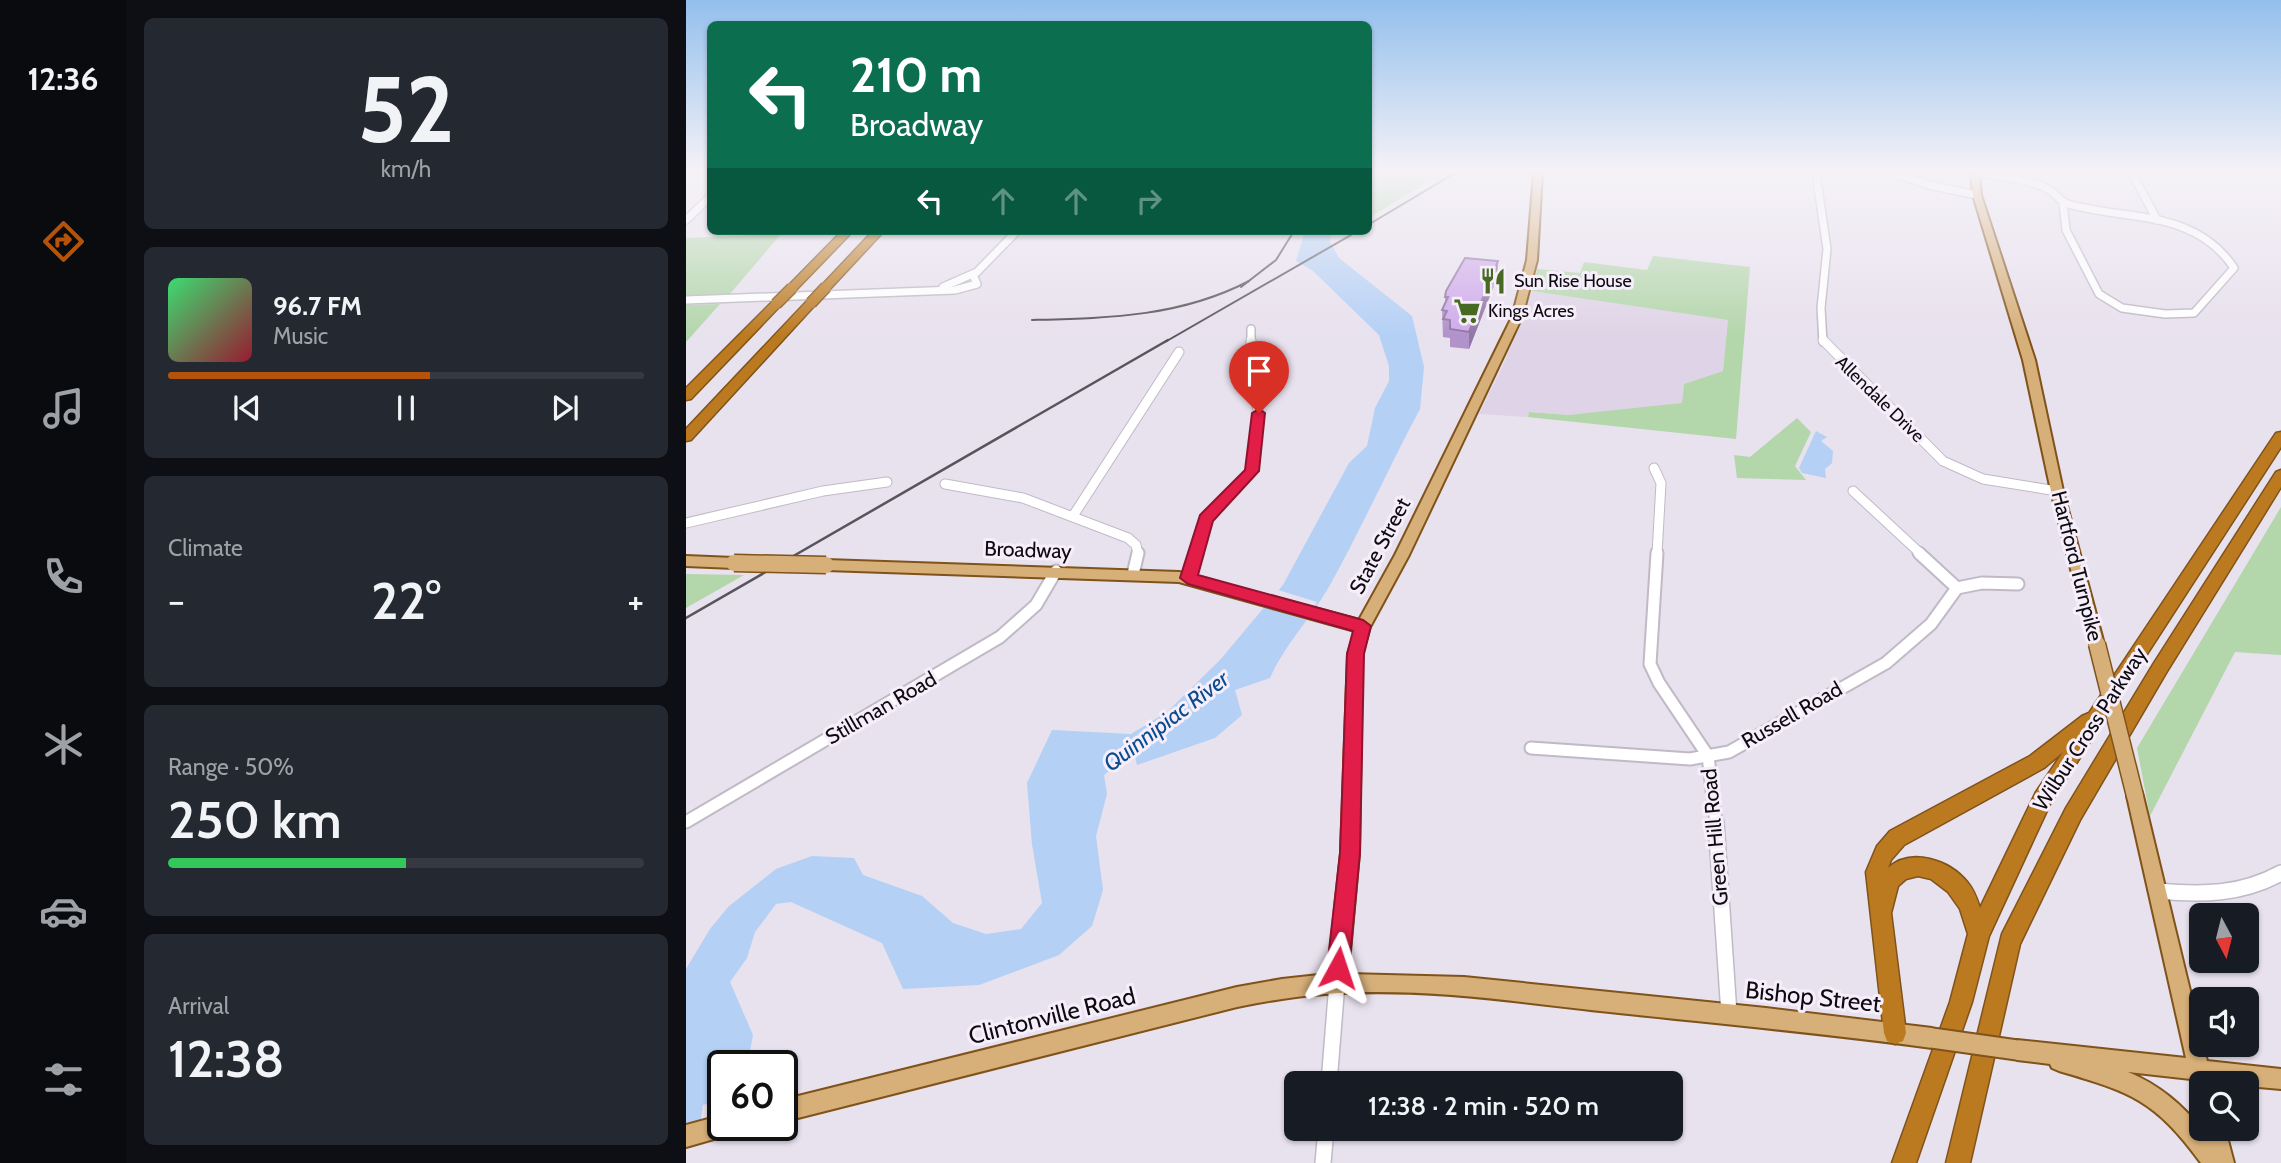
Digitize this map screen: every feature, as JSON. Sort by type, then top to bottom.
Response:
[{"type":"highway","points":[[686,396],[844,235]]},
{"type":"highway","points":[[686,437],[875,235]]},
{"type":"highway","name":"Wilbur Cross Parkway","points":[[1904,1163],[1961,1002],[1979,934],[2043,798],[2281,436]]},
{"type":"highway","name":"Wilbur Cross Parkway","points":[[1960,1161],[2010,942],[2073,814],[2160,668],[2281,475]]},
{"type":"highway","points":[[1905,1034],[1881,925],[1876,872],[1884,853],[1897,838],[2038,762],[2101,711]]},
{"type":"highway","points":[[1881,925],[1889,881],[1902,869],[1918,866],[1946,876],[1962,892],[1979,934]]},
{"type":"main road","name":"State Street","points":[[1337,983],[1350,853],[1354,666],[1363,626],[1402,555],[1517,317],[1532,260],[1534,227]]},
{"type":"main road","name":"Hartford Turnpike","points":[[1987,227],[2029,360],[2057,491],[2135,796],[2199,1071]]},
{"type":"main road","name":"Broadway","points":[[686,561],[1056,571],[1188,578],[1363,626]]},
{"type":"main road","name":"Bishop Street","points":[[1337,983],[1464,987],[1729,1014],[1905,1034],[2189,1075]]},
{"type":"main road","name":"Clintonville Road","points":[[798,1107],[1262,992],[1298,985],[1337,983]]},
{"type":"main road","points":[[2017,1049],[2110,1075],[2153,1093],[2179,1115],[2214,1163]]},
{"type":"main road","name":"Bishop Street","points":[[2259,1078],[2281,1079]]},
{"type":"main road","points":[[686,1136],[707,1130]]},
{"type":"main road","points":[[2217,1141],[2223,1163]]},
{"type":"street","name":"Allendale Drive","points":[[1824,227],[1827,249],[1821,308],[1823,343],[1943,461],[1960,472],[1977,478],[2057,491]]},
{"type":"street","points":[[2067,227],[2099,294],[2122,308],[2165,314],[2194,313],[2234,268],[2223,246],[2202,234],[2180,227]]},
{"type":"street","points":[[930,292],[973,275],[1013,235]]},
{"type":"street","points":[[686,300],[957,290],[977,284],[973,275]]},
{"type":"street","points":[[1188,578],[1193,569],[1206,519],[1252,471],[1259,413],[1250,379],[1251,329]]},
{"type":"street","points":[[1073,516],[1179,352]]},
{"type":"street","name":"Green Hill Road","points":[[1654,468],[1661,482],[1650,664],[1659,684],[1707,756],[1714,787],[1729,1014]]},
{"type":"street","points":[[686,523],[822,491],[887,482]]},
{"type":"street","points":[[945,484],[1008,494],[1073,516],[1136,543],[1139,551],[1133,574]]},
{"type":"street","points":[[1853,491],[1957,588],[1982,583],[2018,584]]},
{"type":"street","name":"Stillman Road","points":[[686,822],[1000,637],[1036,605],[1056,571]]},
{"type":"street","name":"Russell Road","points":[[1531,748],[1690,759],[1729,752],[1886,663],[1931,624],[1957,588]]},
{"type":"street","points":[[2157,891],[2192,894],[2246,891],[2281,873]]},
{"type":"street","name":"State Street","points":[[1330,1071],[1337,983]]},
{"type":"street","points":[[1324,1163],[1325,1141]]},
{"type":"shaded area","points":[[1532,291],[1728,320],[1723,371],[1684,384],[1682,403],[1668,406],[1568,415],[1529,412],[1528,417],[1479,414],[1504,363]]},
{"type":"green space","points":[[780,235],[729,295],[686,296],[686,238]]},
{"type":"green space","points":[[1653,256],[1750,267],[1736,439],[1528,417],[1529,412],[1568,415],[1682,403],[1684,384],[1723,371],[1728,320],[1532,291],[1537,269],[1580,273],[1584,262],[1647,270]]},
{"type":"green space","points":[[720,304],[686,342],[686,305]]},
{"type":"green space","points":[[1797,418],[1811,432],[1795,466],[1806,480],[1737,478],[1734,455],[1750,457]]},
{"type":"green space","points":[[2281,507],[2281,655],[2235,652],[2150,816],[2137,748]]},
{"type":"green space","points":[[686,574],[744,575],[686,608]]},
{"type":"water","points":[[1304,235],[1331,235],[1330,242],[1339,258],[1412,316],[1424,367],[1420,409],[1330,585],[1270,678],[1235,690],[1242,715],[1215,738],[1137,765],[1134,752],[1104,775],[1107,794],[1096,836],[1103,890],[1092,926],[1059,955],[979,985],[903,989],[882,943],[791,902],[776,904],[755,932],[747,958],[730,982],[753,1035],[750,1050],[707,1050],[707,1104],[686,1109],[686,969],[710,929],[728,907],[776,869],[812,856],[854,858],[863,875],[922,896],[953,923],[986,934],[1021,929],[1042,903],[1032,844],[1027,783],[1052,730],[1131,734],[1167,712],[1220,660],[1283,585],[1349,463],[1367,446],[1375,408],[1389,381],[1389,366],[1379,335],[1312,270],[1296,261]]},
{"type":"water","points":[[1816,431],[1827,437],[1821,441],[1833,451],[1832,463],[1825,469],[1826,478],[1802,473],[1799,468]]},
{"type":"pier","points":[[1275,589],[1317,602],[1306,620],[1260,606]]},
{"type":"building","name":"Kings Acres","points":[[1465,258],[1498,261],[1469,332],[1450,329],[1450,320],[1443,319],[1447,311],[1442,310],[1448,297],[1445,297],[1446,291]]},
{"type":"waterway","name":"Quinnipiac River","points":[[686,1128],[691,1086]]},
{"type":"railway","points":[[1248,281],[1276,260],[1292,235]]},
{"type":"railway","points":[[1165,342],[1351,235]]},
{"type":"railway","points":[[1032,320],[1116,316],[1170,309],[1223,293],[1248,281]]},
{"type":"railway","points":[[1241,287],[1248,281]]},
{"type":"railway","points":[[686,618],[1168,340]]},
{"type":"place","name":"Sun Rise House","points":[[1493,281]]},
{"type":"place","name":"Kings Acres","points":[[1467,311]]},
{"type":"route","points":[[1259,413],[1252,471],[1223,498],[1206,519],[1193,569],[1188,578],[1363,626],[1355,654],[1350,853],[1338,968]]}]
